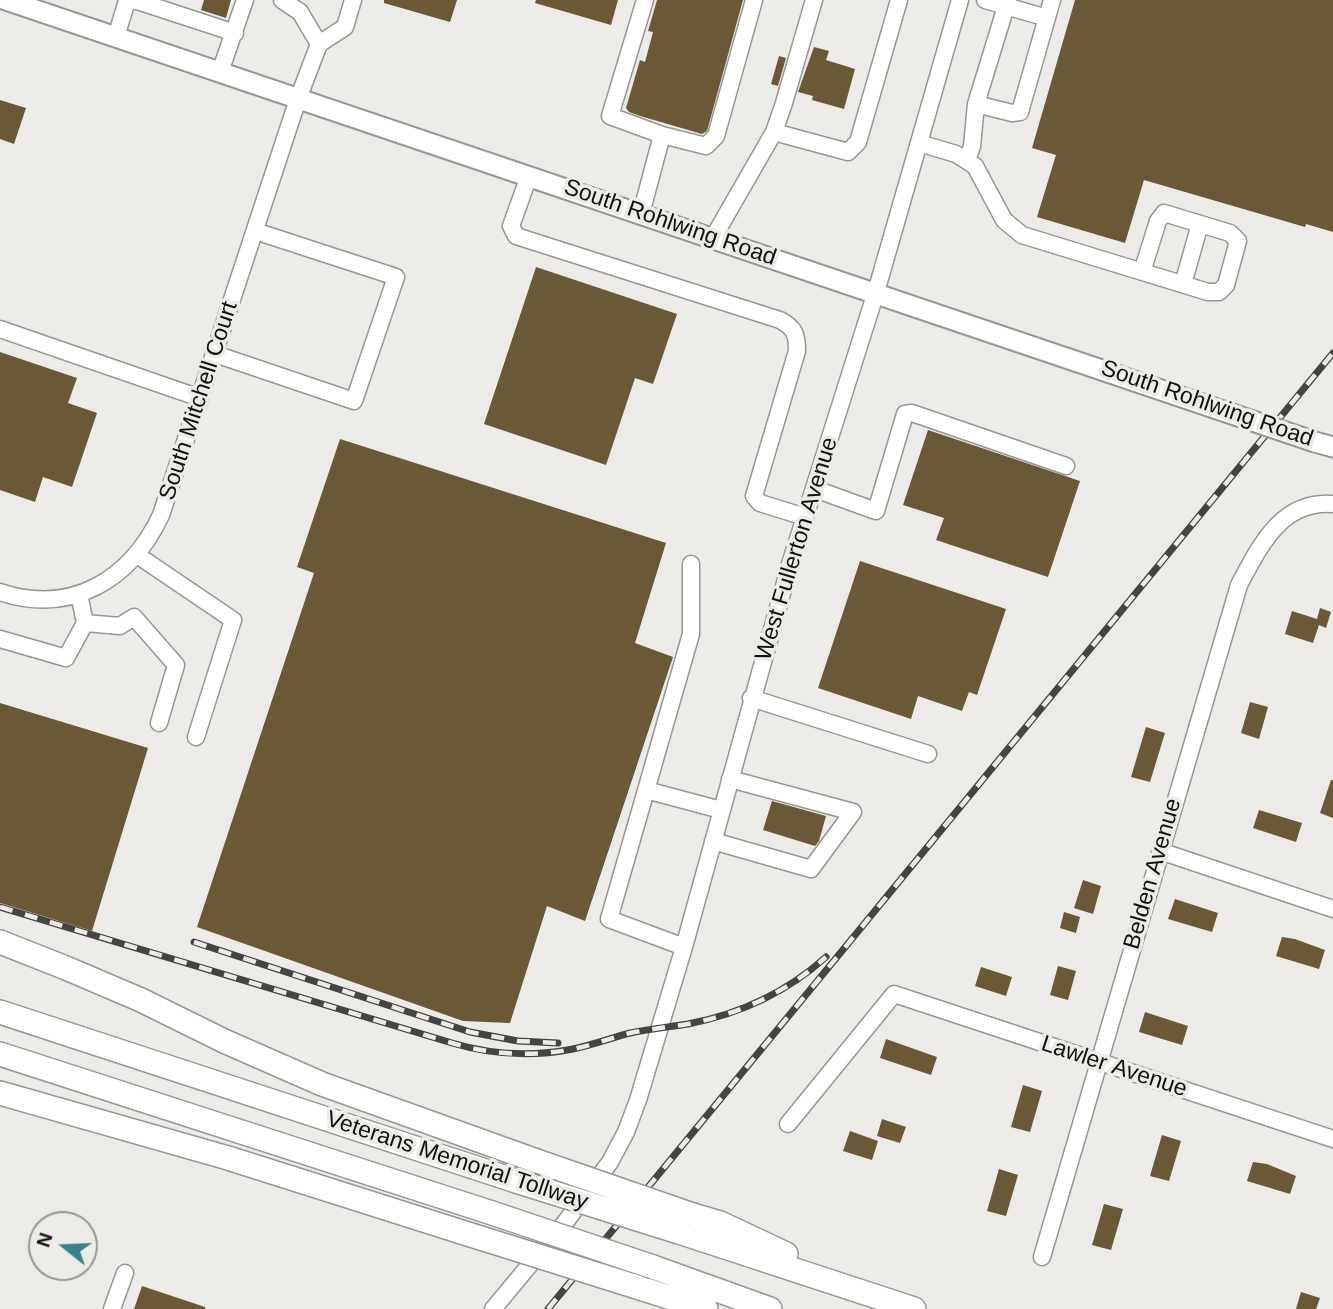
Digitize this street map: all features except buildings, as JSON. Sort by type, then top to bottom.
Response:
[{"type":"highway","points":[[0,942],[141,1000],[224,1041],[322,1084],[534,1160],[686,1223]]},
{"type":"highway","name":"Veterans Memorial Tollway","points":[[0,1012],[516,1181],[686,1223],[914,1309]]},
{"type":"highway","name":"Veterans Memorial Tollway","points":[[0,1054],[489,1212],[770,1309]]},
{"type":"highway","points":[[0,1093],[228,1158],[706,1309]]},
{"type":"main road","name":"South Rohlwing Road","points":[[6,0],[39,5],[116,37],[1324,444]]},
{"type":"street","points":[[116,37],[125,4],[134,0],[235,33]]},
{"type":"street","points":[[220,72],[245,0]]},
{"type":"street","points":[[282,0],[300,12],[319,44],[345,27],[353,0]]},
{"type":"street","points":[[645,0],[610,116],[662,135],[706,145],[716,135],[754,0]]},
{"type":"street","points":[[713,238],[774,132],[814,0]]},
{"type":"street","points":[[774,132],[849,152],[858,142],[899,0]]},
{"type":"street","name":"West Fullerton Avenue","points":[[492,1309],[567,1220],[610,1162],[626,1132],[638,1100],[684,947],[751,698],[876,292],[960,0]]},
{"type":"street","points":[[985,0],[1007,3],[1047,18]]},
{"type":"street","points":[[976,104],[1012,113],[1020,112],[1052,0]]},
{"type":"street","points":[[967,161],[972,146],[976,104],[1007,3]]},
{"type":"street","name":"South Mitchell Court","points":[[0,593],[28,599],[79,594],[98,587],[124,569],[144,547],[161,515],[298,99],[319,44]]},
{"type":"street","points":[[641,214],[662,135]]},
{"type":"street","points":[[919,143],[956,154],[975,166],[1004,220],[1022,235],[1142,272],[1208,292],[1219,292],[1226,285],[1238,241],[1230,233],[1164,213],[1158,221],[1142,272]]},
{"type":"street","points":[[529,176],[511,226],[516,236],[792,326],[797,337],[797,351],[754,496],[760,503],[805,517]]},
{"type":"street","points":[[1183,284],[1200,224]]},
{"type":"street","points":[[215,354],[354,401],[396,277],[255,231]]},
{"type":"street","points":[[0,329],[200,398]]},
{"type":"street","points":[[815,489],[876,511],[905,414],[912,413],[1066,466]]},
{"type":"street","name":"Belden Avenue","points":[[1042,1257],[1239,585],[1262,541],[1297,508],[1333,504]]},
{"type":"street","points":[[137,555],[233,620],[196,737]]},
{"type":"street","points":[[684,947],[609,919],[691,634],[691,564]]},
{"type":"street","points":[[0,639],[66,658],[85,623],[79,594]]},
{"type":"street","points":[[85,623],[120,626],[134,617],[176,665],[159,723]]},
{"type":"street","points":[[751,698],[928,754]]},
{"type":"street","points":[[713,841],[811,869],[853,812],[730,779]]},
{"type":"street","points":[[646,790],[721,810]]},
{"type":"street","points":[[1160,851],[1333,909]]},
{"type":"street","name":"Lawler Avenue","points":[[788,1124],[894,994],[1333,1139]]},
{"type":"street","points":[[112,1309],[125,1273]]},
{"type":"railway","points":[[548,1309],[1333,353]]},
{"type":"railway","points":[[0,907],[452,1043],[512,1054],[573,1049],[630,1033],[707,1020],[762,1000],[795,981],[826,957]]},
{"type":"railway","points":[[194,942],[470,1032],[518,1041],[558,1043]]}]
